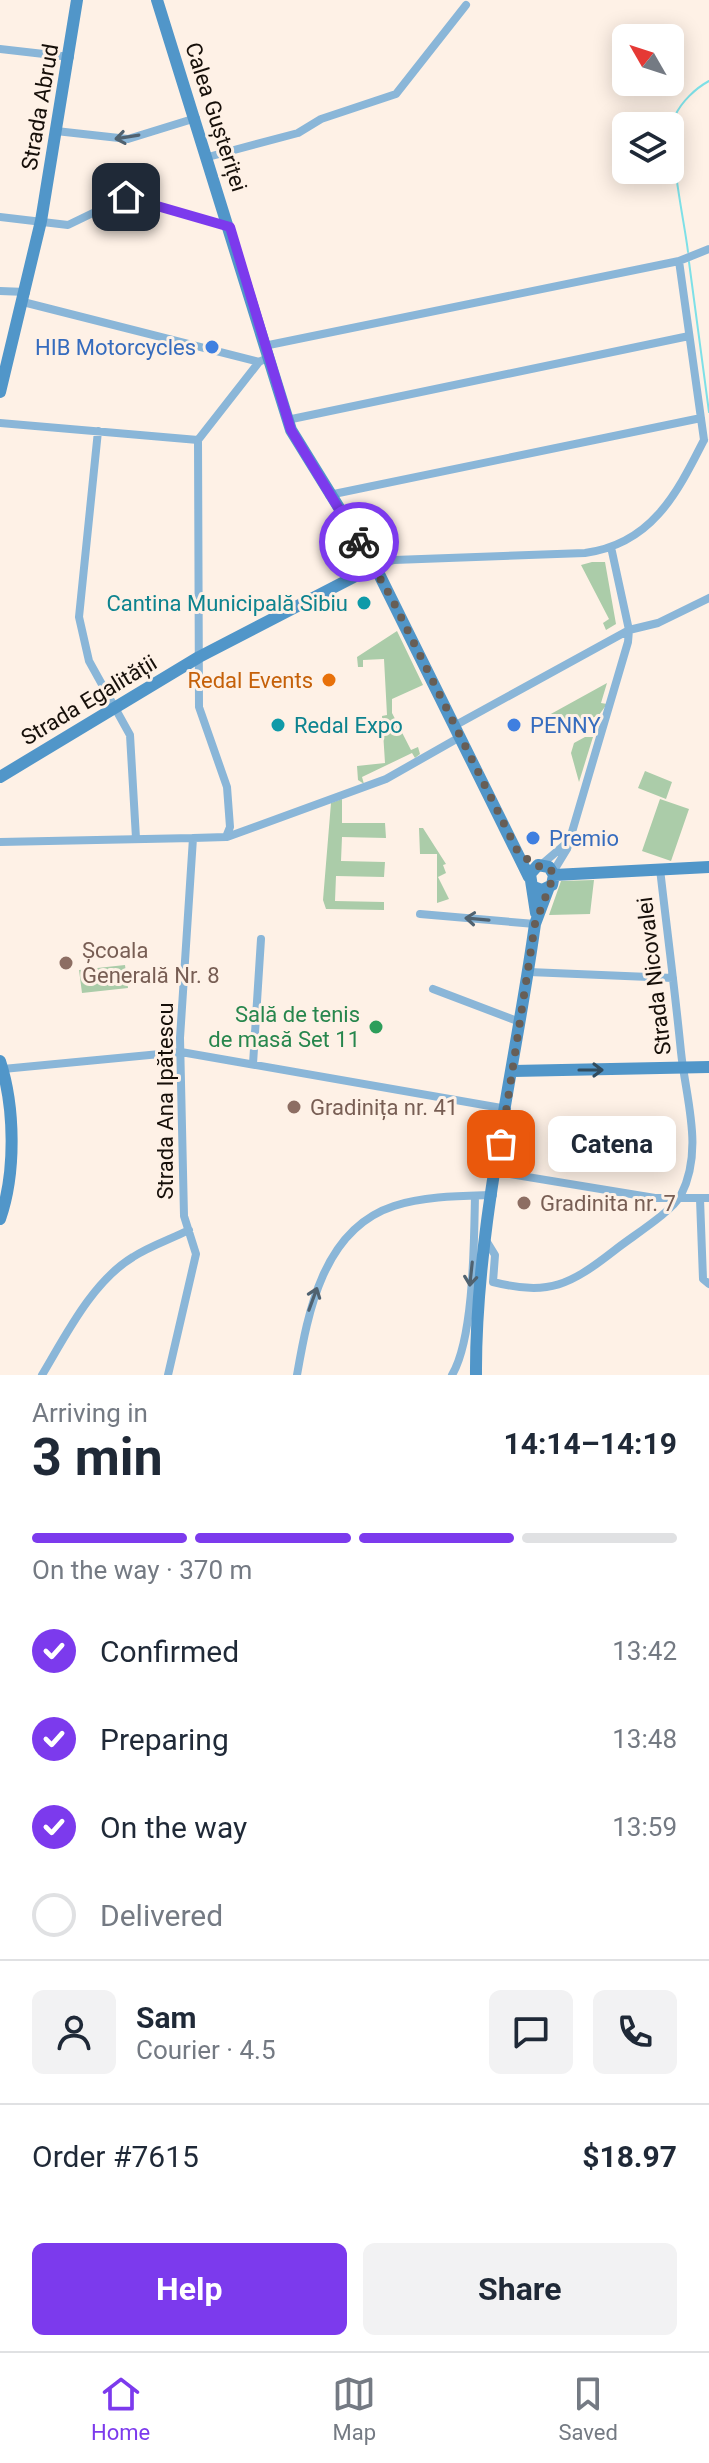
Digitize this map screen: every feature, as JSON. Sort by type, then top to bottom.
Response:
[{"type":"main road","name":"Strada Abrud","points":[[0,392],[41,221],[77,0]]},
{"type":"main road","name":"Calea Gușteriței","points":[[157,0],[230,227],[263,355],[287,420],[329,495],[375,566],[518,852],[535,874],[552,878]]},
{"type":"main road","name":"Strada Egalității","points":[[0,777],[199,657],[375,566]]},
{"type":"main road","points":[[476,1375],[493,1195],[536,921],[535,874],[552,878],[709,867]]},
{"type":"main road","points":[[536,921],[552,878]]},
{"type":"main road","points":[[0,1219],[12,1179],[6,1156],[1,1065]]},
{"type":"main road","points":[[513,1071],[709,1067]]},
{"type":"street","points":[[208,157],[298,133],[321,119],[396,94],[466,5]]},
{"type":"street","points":[[0,49],[70,57]]},
{"type":"street","points":[[56,131],[128,139],[196,118]]},
{"type":"street","points":[[0,217],[62,225],[76,223],[126,197],[230,227]]},
{"type":"street","points":[[0,291],[263,355],[685,260],[709,249]]},
{"type":"street","points":[[375,566],[394,560],[585,553],[611,547],[669,506],[706,439],[689,336],[685,260]]},
{"type":"street","points":[[287,420],[689,336]]},
{"type":"street","points":[[226,837],[230,827],[230,799],[201,716],[198,440],[263,355]]},
{"type":"street","points":[[329,495],[701,418]]},
{"type":"street","points":[[0,423],[198,440]]},
{"type":"street","points":[[98,431],[79,617],[89,661],[132,743],[136,838]]},
{"type":"street","points":[[552,878],[569,840],[626,653],[629,630],[611,547]]},
{"type":"street","points":[[0,842],[226,837],[386,779],[457,731],[629,630],[658,623],[709,598]]},
{"type":"street","name":"Strada Ana Ipătescu","points":[[168,1375],[196,1254],[184,1216],[181,1052],[193,838]]},
{"type":"street","points":[[535,874],[569,840]]},
{"type":"street","name":"Strada Nicovalei","points":[[660,869],[683,1069],[691,1109],[691,1170],[679,1200]]},
{"type":"street","points":[[420,914],[536,921]]},
{"type":"street","points":[[253,1064],[261,939]]},
{"type":"street","points":[[529,972],[673,978]]},
{"type":"street","points":[[433,989],[520,1022]]},
{"type":"street","points":[[1,1065],[181,1052],[507,1109]]},
{"type":"street","points":[[497,1172],[679,1200],[704,1199],[703,1279],[709,1284]]},
{"type":"street","points":[[297,1375],[308,1313],[317,1288],[332,1259],[353,1232],[391,1207],[493,1195]]},
{"type":"street","points":[[452,1375],[462,1348],[474,1246],[475,1196]]},
{"type":"street","points":[[487,1242],[495,1255],[493,1282],[534,1290],[553,1288],[593,1267],[679,1200]]},
{"type":"street","points":[[42,1375],[77,1318],[115,1272],[133,1257],[189,1230]]},
{"type":"green space","points":[[605,562],[616,624],[606,630],[603,623],[609,619],[581,565]]},
{"type":"green space","points":[[397,631],[423,685],[392,699],[392,713],[411,750],[418,747],[420,754],[415,758],[412,753],[362,777],[364,784],[358,780],[357,766],[385,763],[382,716],[387,715],[384,659],[363,660],[363,667],[358,667],[357,657]]},
{"type":"green space","points":[[607,683],[601,703],[607,704],[599,715],[559,733],[549,715]]},
{"type":"green space","points":[[585,737],[593,737],[579,782],[571,753],[574,743]]},
{"type":"green space","points":[[645,771],[672,782],[666,799],[638,788]]},
{"type":"green space","points":[[342,799],[342,823],[385,823],[386,838],[342,837],[341,861],[385,862],[384,877],[336,876],[335,901],[384,902],[384,910],[326,909],[323,900],[331,803]]},
{"type":"green space","points":[[660,799],[689,809],[671,861],[642,851]]},
{"type":"green space","points":[[419,828],[423,828],[446,864],[443,865],[446,873],[438,877],[449,899],[437,903],[437,854],[420,854]]},
{"type":"green space","points":[[594,880],[590,914],[549,915],[561,881]]},
{"type":"green space","points":[[125,965],[128,988],[82,993],[79,970]]},
{"type":"waterway","points":[[688,252],[674,162],[673,127],[681,106],[694,91],[709,81]]},
{"type":"waterway","points":[[689,262],[709,412]]},
{"type":"way so far","points":[[359,542],[392,599],[518,852],[529,863],[549,867],[554,875],[554,882],[549,887],[535,924],[501,1144]]},
{"type":"place","name":"HIB Motorcycles","points":[[212,347]]},
{"type":"place","name":"Cantina Municipală Sibiu","points":[[364,603]]},
{"type":"place","name":"Redal Events","points":[[329,680]]},
{"type":"place","name":"Redal Expo","points":[[278,725]]},
{"type":"place","name":"PENNY","points":[[514,725]]},
{"type":"place","name":"Premio","points":[[533,838]]},
{"type":"place","name":"Școala Generală Nr. 8","points":[[66,963]]},
{"type":"place","name":"Sală de tenis de masă Set 11","points":[[376,1027]]},
{"type":"place","name":"Gradinița nr. 41","points":[[294,1107]]},
{"type":"place","name":"Catena","points":[[501,1144]]},
{"type":"place","name":"Gradinita nr. 7","points":[[524,1203]]},
{"type":"route","points":[[126,197],[230,227],[291,430],[359,542]]}]
